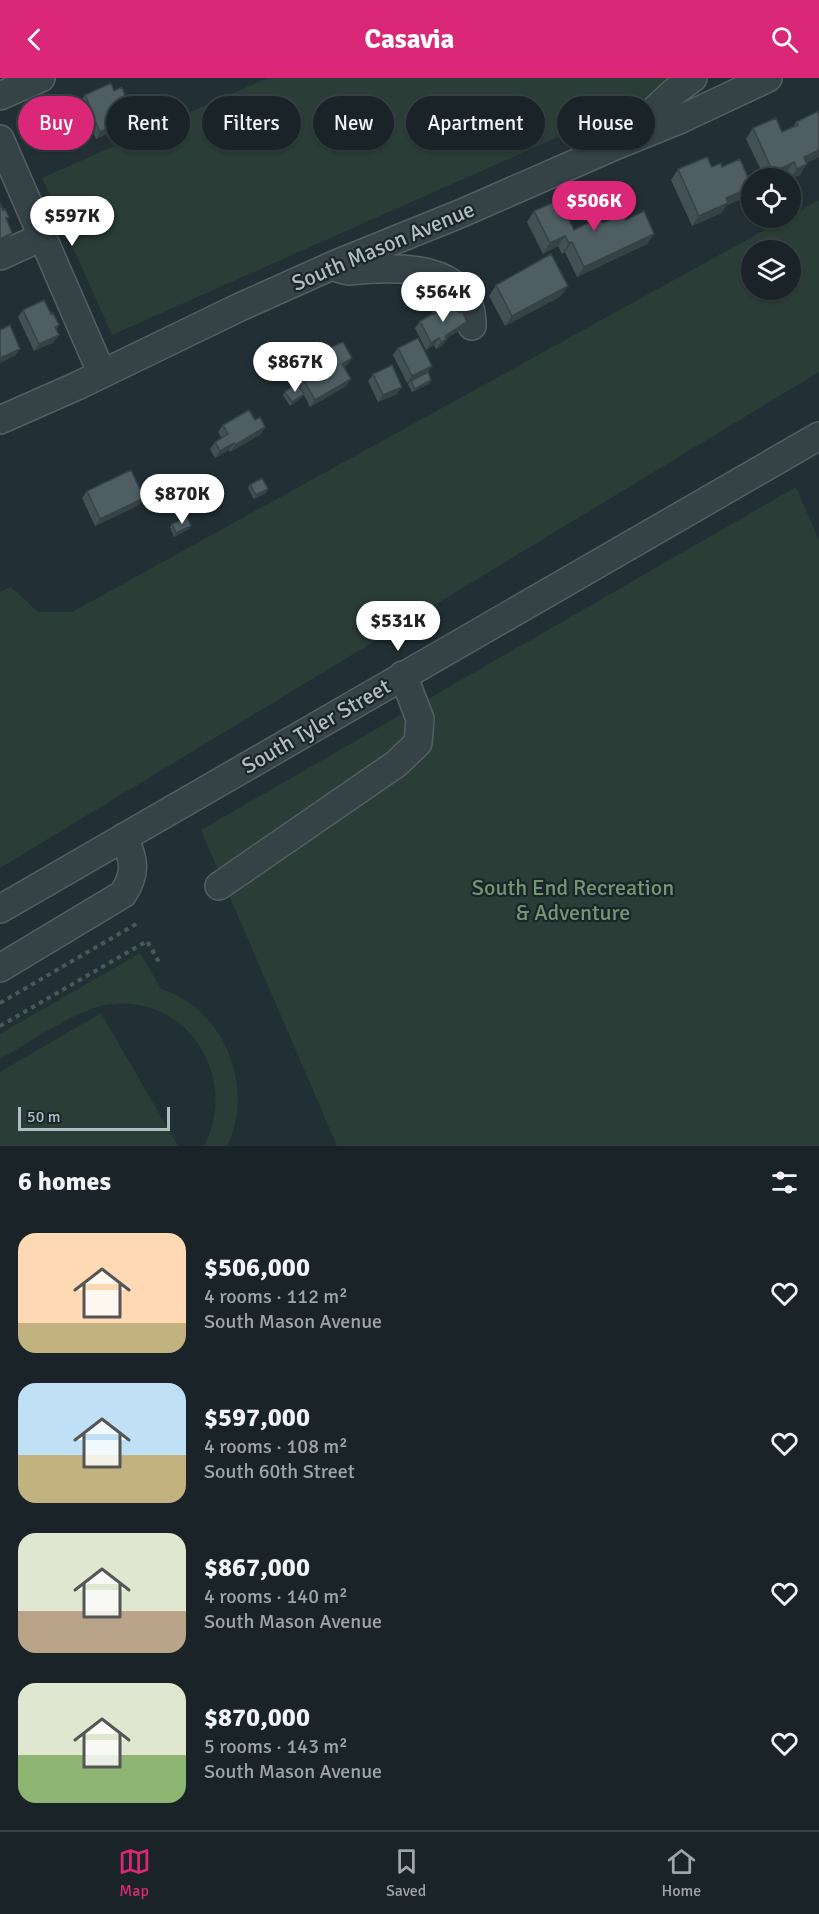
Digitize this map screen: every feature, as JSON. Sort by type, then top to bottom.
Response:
[{"type":"street","points":[[0,96],[41,78]]},
{"type":"street","points":[[655,110],[693,78]]},
{"type":"street","name":"South Mason Avenue","points":[[655,130],[768,78]]},
{"type":"street","points":[[0,139],[102,374]]},
{"type":"street","name":"South Mason Avenue","points":[[0,420],[102,374],[240,307],[606,150]]},
{"type":"street","points":[[0,256],[42,237]]},
{"type":"street","points":[[330,267],[348,271],[396,267],[430,272],[452,284],[467,300],[472,327]]},
{"type":"street","name":"South Tyler Street","points":[[0,909],[819,436]]},
{"type":"street","points":[[219,886],[396,764],[418,743],[420,719],[403,675]]},
{"type":"street","points":[[0,968],[123,894],[132,878],[133,859],[124,837]]},
{"type":"path","points":[[0,1003],[136,924]]},
{"type":"path","points":[[0,1026],[147,941],[159,962]]},
{"type":"green space","points":[[267,78],[691,78],[650,96],[557,96],[557,137],[545,143],[545,96],[406,96],[406,150],[529,150],[112,335],[42,178],[106,150],[190,150],[190,112],[202,107],[202,150],[301,150],[301,96],[226,96]]},
{"type":"green space","points":[[819,200],[819,372],[0,868],[0,592],[11,587],[38,612],[72,612],[741,243],[741,300],[801,300],[801,240],[746,240],[768,228],[801,228],[801,210]]},
{"type":"green space","name":"South End Recreation & Adventure","points":[[796,487],[819,540],[819,1146],[337,1146],[201,830]]},
{"type":"green space","points":[[140,953],[161,989],[183,999],[202,1013],[217,1032],[228,1053],[235,1076],[238,1100],[235,1123],[227,1146],[204,1146],[214,1119],[215,1092],[210,1067],[198,1044],[181,1025],[159,1011],[134,1004],[105,1005],[93,1008],[66,1020],[0,1059],[0,1034]]},
{"type":"green space","points":[[101,1013],[178,1146],[0,1146],[0,1072]]},
{"type":"building","points":[[111,83],[114,91],[122,87],[125,96],[106,96],[106,129],[100,132],[96,123],[94,124],[94,96],[85,95]]},
{"type":"building","points":[[819,111],[819,150],[804,157],[807,164],[799,168],[797,168],[794,162],[781,168],[771,168],[753,128],[776,118],[782,132],[798,125],[796,122]]},
{"type":"building","points":[[707,157],[712,167],[721,163],[722,167],[740,159],[744,168],[741,168],[741,192],[726,198],[728,203],[699,216],[678,169]]},
{"type":"building","points":[[559,200],[574,230],[600,217],[603,223],[623,213],[626,220],[644,211],[654,234],[584,267],[572,242],[569,243],[565,236],[550,243],[534,211]]},
{"type":"building","points":[[0,203],[9,217],[6,218],[12,233],[0,239]]},
{"type":"building","points":[[551,254],[568,286],[512,316],[496,285]]},
{"type":"building","points":[[44,300],[59,325],[55,327],[59,335],[39,344],[23,310]]},
{"type":"building","points":[[454,303],[459,313],[462,311],[467,322],[445,336],[447,339],[441,342],[439,338],[431,343],[420,321],[437,312],[435,309],[439,307],[441,310]]},
{"type":"building","points":[[10,325],[20,349],[0,358],[0,330]]},
{"type":"building","points":[[418,338],[432,366],[412,376],[398,348]]},
{"type":"building","points":[[343,342],[352,358],[342,364],[351,379],[315,400],[297,368],[323,351]]},
{"type":"building","points":[[392,365],[402,387],[383,395],[373,374]]},
{"type":"building","points":[[428,372],[431,380],[415,389],[411,381]]},
{"type":"building","points":[[297,383],[304,394],[292,402],[285,392]]},
{"type":"building","points":[[249,410],[255,420],[260,417],[265,427],[220,451],[215,442],[228,434],[223,425]]},
{"type":"building","points":[[131,470],[144,498],[100,519],[87,491]]},
{"type":"building","points":[[262,478],[268,489],[256,495],[250,485]]},
{"type":"building","points":[[187,517],[191,526],[176,533],[172,524]]}]
